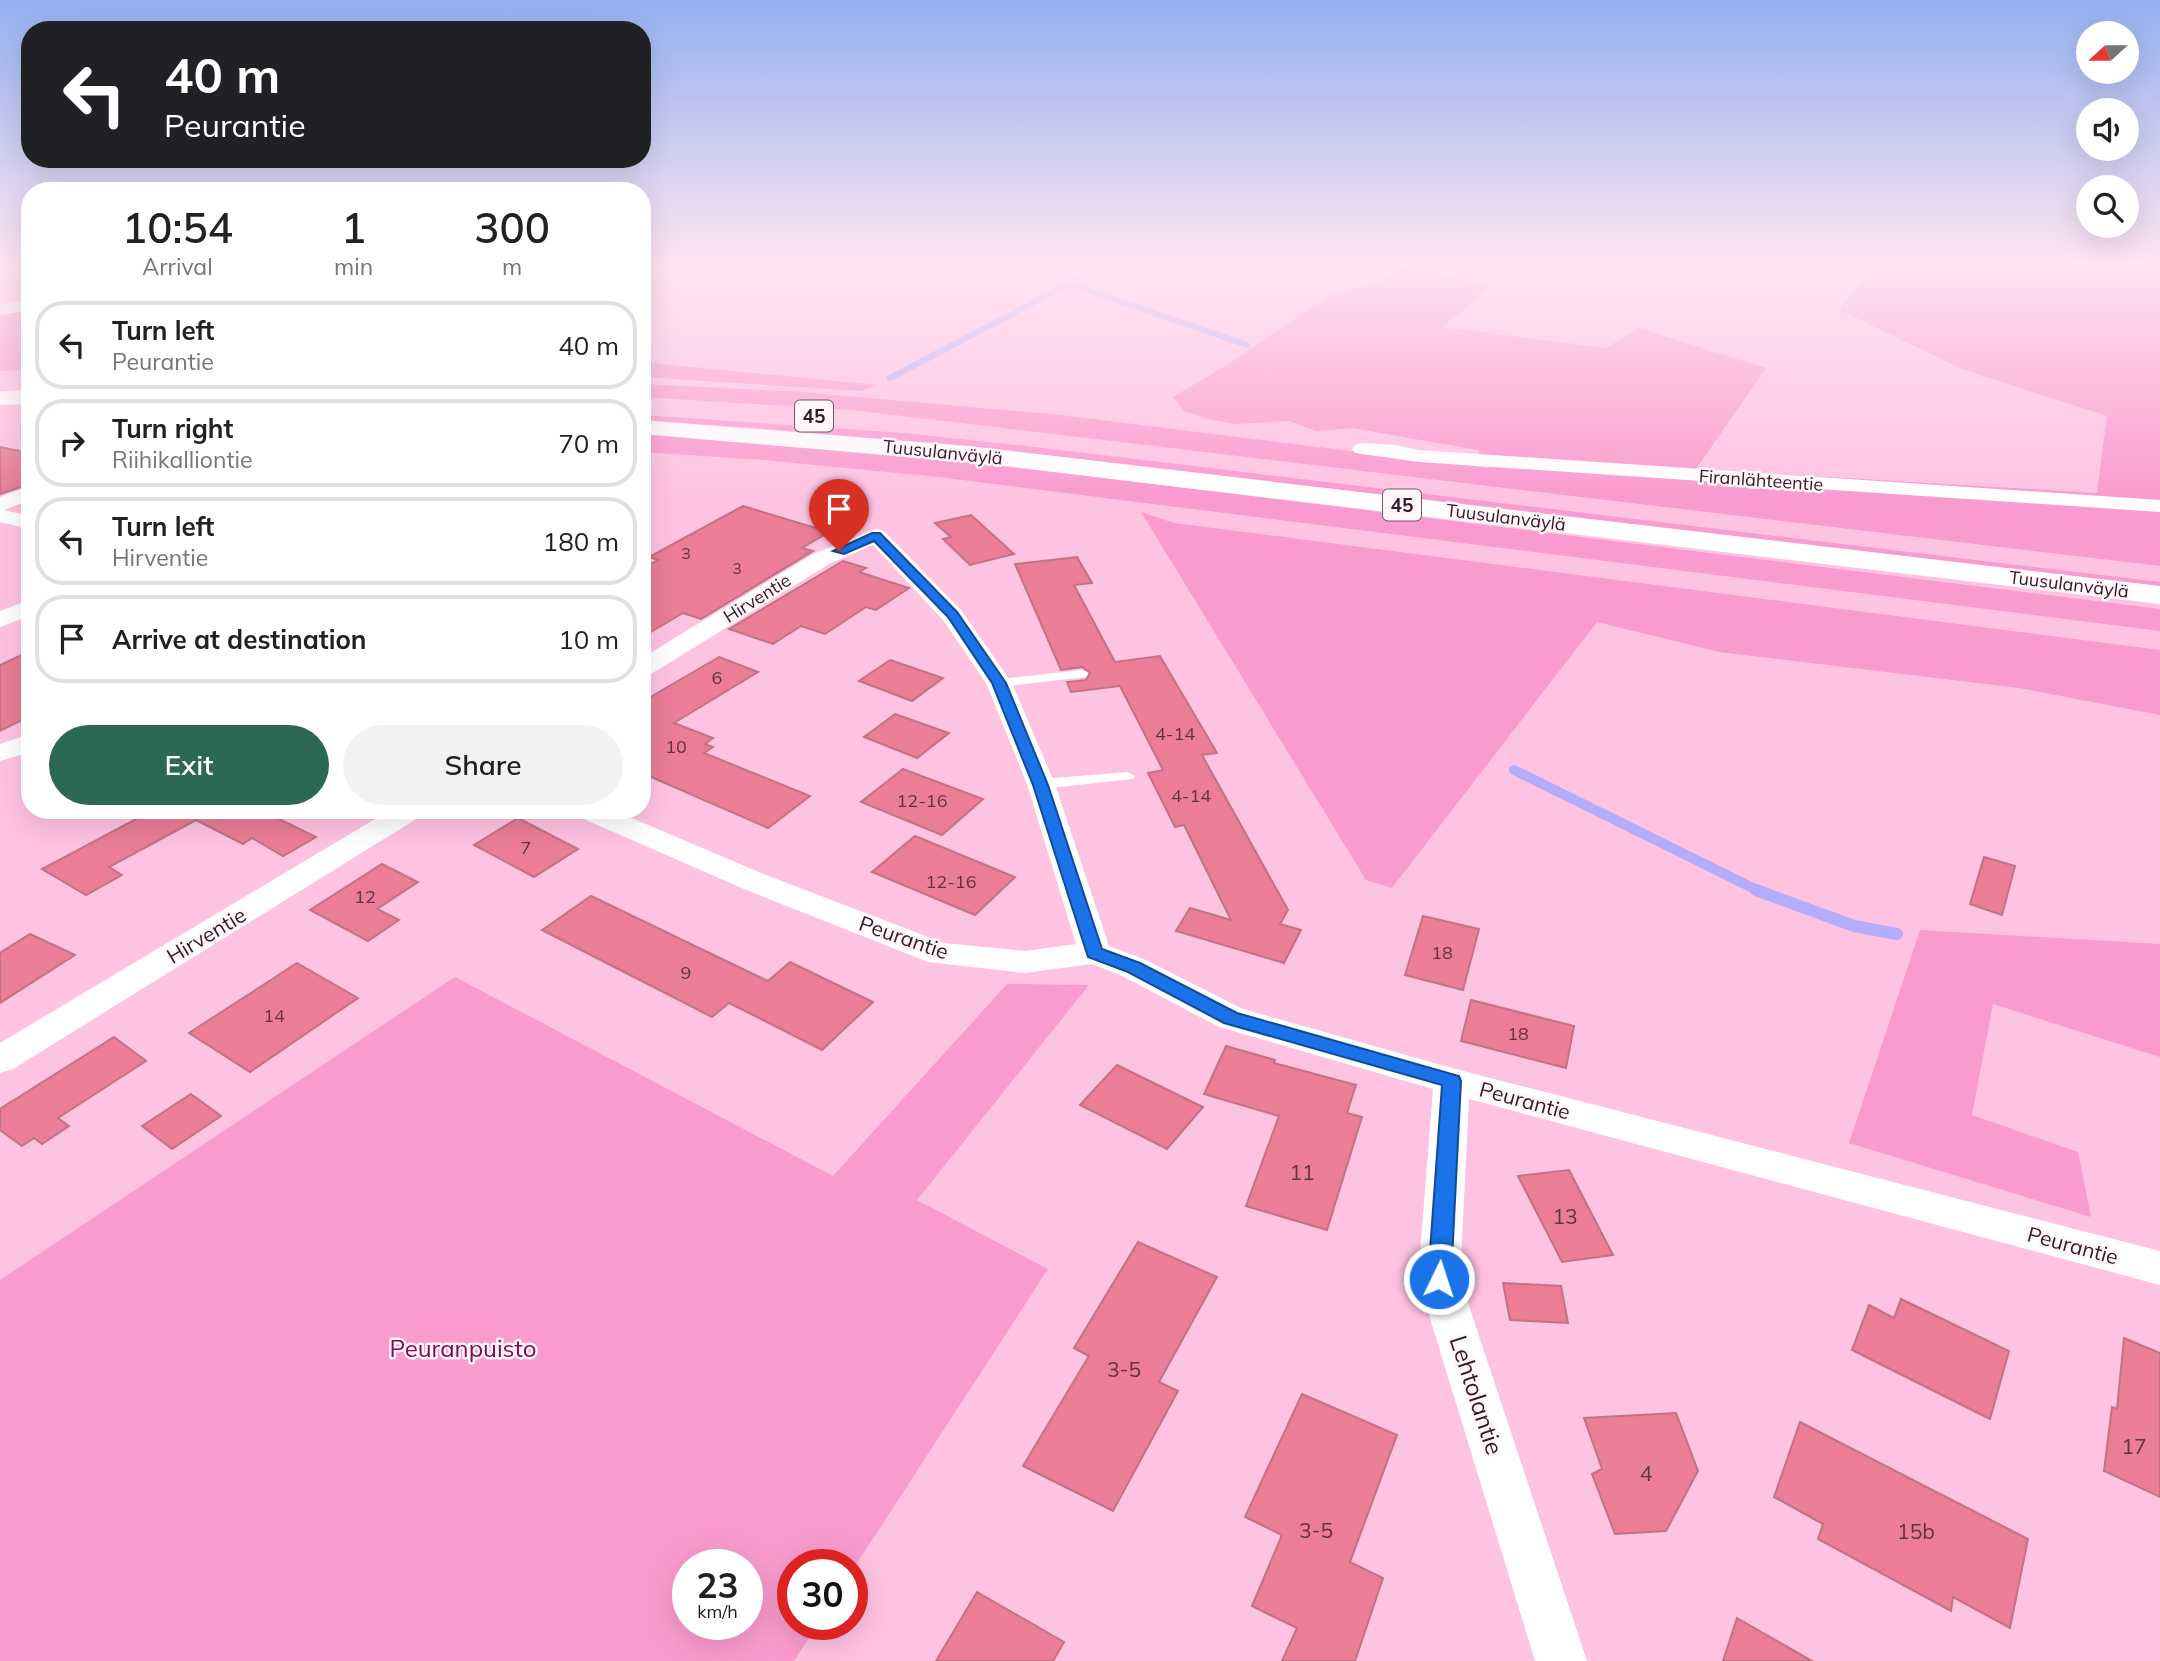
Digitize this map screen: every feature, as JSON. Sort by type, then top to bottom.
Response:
[{"type":"main road","points":[[0,398],[21,397]]},
{"type":"main road","points":[[651,406],[734,411]]},
{"type":"main road","points":[[0,414],[21,414]]},
{"type":"main road","name":"Tuusulanväylä","points":[[651,428],[969,454],[2160,595]]},
{"type":"main road","name":"Tuusulanväylä","points":[[958,430],[2160,572]]},
{"type":"street","name":"Firanlähteentie","points":[[1362,449],[1443,458],[2160,506]]},
{"type":"street","points":[[0,505],[21,496]]},
{"type":"street","points":[[0,516],[21,521]]},
{"type":"street","name":"Hirventie","points":[[651,663],[821,559],[876,536],[952,615],[999,683]]},
{"type":"street","points":[[0,620],[21,611]]},
{"type":"street","points":[[999,683],[1041,785],[1090,932],[1094,953]]},
{"type":"street","points":[[3,752],[21,745]]},
{"type":"street","name":"Hirventie","points":[[0,1060],[396,819]]},
{"type":"street","name":"Peurantie","points":[[608,819],[755,882],[940,954],[1025,962],[1094,953],[1134,968],[1231,1018],[1452,1081],[2160,1268]]},
{"type":"street","name":"Lehtolantie","points":[[1452,1081],[1439,1279],[1562,1661]]},
{"type":"lane","points":[[999,683],[1081,674]]},
{"type":"lane","points":[[1041,785],[1128,776]]},
{"type":"green space","points":[[0,342],[21,342],[21,370],[0,371]]},
{"type":"green space","points":[[1261,342],[1555,342],[1606,348],[1617,342],[1682,342],[1766,368],[1696,469],[2097,493],[2107,416],[1962,369],[1905,342],[2160,342],[2160,566],[852,410],[651,398],[651,384],[802,392],[1061,415],[1489,468],[1478,450],[1352,428],[1316,431],[1289,421],[1236,424],[1184,411],[1173,397]]},
{"type":"green space","points":[[651,363],[877,385],[861,391],[651,378]]},
{"type":"green space","points":[[651,416],[905,433],[1052,449],[2160,582],[2160,590],[1043,455],[758,428],[651,422]]},
{"type":"green space","points":[[651,435],[1010,466],[2160,609],[2160,631],[939,477],[764,460],[651,453]]},
{"type":"green space","points":[[1141,512],[1174,523],[2160,650],[2160,715],[2019,688],[1719,652],[1597,622],[1392,888],[1366,880]]},
{"type":"green space","points":[[1920,930],[2160,944],[2160,1057],[1993,1004],[1972,1115],[2078,1152],[2091,1217],[1849,1143]]},
{"type":"green space","name":"Peuranpuisto","points":[[455,977],[833,1176],[1007,984],[1089,985],[917,1200],[1048,1269],[866,1549],[777,1549],[777,1640],[808,1640],[794,1661],[0,1661],[0,1280]]},
{"type":"building","points":[[0,447],[21,451],[21,487],[0,494]]},
{"type":"building","points":[[743,506],[829,532],[802,548],[813,551],[701,619],[683,613],[651,632],[651,564],[658,560],[651,556]]},
{"type":"building","points":[[971,515],[1014,554],[970,565],[943,539],[951,537],[935,523]]},
{"type":"building","points":[[1077,557],[1092,583],[1074,585],[1115,662],[1160,656],[1217,753],[1202,755],[1288,910],[1280,924],[1301,930],[1284,963],[1176,931],[1190,908],[1231,920],[1184,825],[1175,827],[1148,773],[1163,770],[1120,686],[1071,692],[1067,682],[1086,680],[1090,673],[1082,667],[1061,670],[1015,564]]},
{"type":"building","points":[[843,561],[866,568],[859,572],[909,588],[876,610],[866,607],[825,634],[801,626],[773,644],[729,629]]},
{"type":"building","points":[[21,655],[21,720],[0,731],[0,665]]},
{"type":"building","points":[[719,657],[758,672],[674,723],[713,738],[705,744],[713,747],[704,753],[810,796],[768,828],[651,777],[651,697]]},
{"type":"building","points":[[890,660],[943,678],[912,701],[859,681]]},
{"type":"building","points":[[895,714],[949,733],[917,758],[864,737]]},
{"type":"building","points":[[903,769],[983,799],[942,835],[861,802]]},
{"type":"building","points":[[136,819],[279,819],[316,837],[283,856],[252,838],[243,844],[196,820],[109,867],[122,875],[86,895],[42,869]]},
{"type":"building","points":[[520,819],[578,849],[534,877],[474,845]]},
{"type":"building","points":[[915,836],[1015,877],[975,915],[872,872]]},
{"type":"building","points":[[1984,857],[2015,866],[2002,915],[1970,904]]},
{"type":"building","points":[[382,864],[418,882],[377,909],[399,920],[368,941],[310,910]]},
{"type":"building","points":[[591,896],[768,981],[790,962],[873,1002],[822,1050],[729,1003],[712,1017],[542,930]]},
{"type":"building","points":[[1423,916],[1479,929],[1463,990],[1405,975]]},
{"type":"building","points":[[30,934],[75,955],[0,1003],[0,953]]},
{"type":"building","points":[[297,963],[358,998],[250,1072],[189,1033]]},
{"type":"building","points":[[1471,1000],[1574,1026],[1566,1068],[1461,1041]]},
{"type":"building","points":[[114,1037],[146,1061],[58,1118],[69,1126],[42,1144],[34,1138],[22,1146],[0,1130],[0,1109]]},
{"type":"building","points":[[1226,1046],[1275,1060],[1274,1063],[1356,1085],[1347,1113],[1362,1117],[1327,1230],[1246,1206],[1279,1116],[1204,1094]]},
{"type":"building","points":[[1117,1065],[1203,1107],[1167,1149],[1080,1105]]},
{"type":"building","points":[[191,1094],[221,1116],[172,1149],[142,1126]]},
{"type":"building","points":[[1569,1170],[1613,1255],[1562,1262],[1518,1176]]},
{"type":"building","points":[[1138,1242],[1217,1277],[1159,1382],[1178,1391],[1113,1511],[1023,1466],[1089,1356],[1074,1348]]},
{"type":"building","points":[[1503,1283],[1561,1286],[1568,1323],[1510,1320]]},
{"type":"building","points":[[1901,1299],[2009,1351],[1990,1419],[1852,1350],[1869,1305],[1894,1318]]},
{"type":"building","points":[[2124,1338],[2160,1353],[2160,1497],[2104,1471],[2112,1407],[2117,1409]]},
{"type":"building","points":[[1302,1394],[1397,1435],[1350,1562],[1383,1578],[1355,1661],[1282,1661],[1297,1628],[1252,1606],[1282,1535],[1245,1517]]},
{"type":"building","points":[[1676,1413],[1698,1471],[1666,1531],[1615,1534],[1592,1474],[1602,1469],[1584,1418]]},
{"type":"building","points":[[1800,1422],[2028,1539],[2010,1628],[1953,1597],[1951,1611],[1818,1539],[1823,1524],[1774,1497]]},
{"type":"building","points":[[977,1592],[1064,1642],[1053,1661],[936,1661]]},
{"type":"building","points":[[1737,1618],[1812,1661],[1723,1661]]},
{"type":"waterway","points":[[890,378],[959,342]]},
{"type":"waterway","points":[[1237,342],[1247,345]]},
{"type":"waterway","points":[[1514,770],[1759,891]]},
{"type":"waterway","points":[[1756,890],[1854,926],[1897,934]]},
{"type":"route","points":[[839,551],[876,536],[952,615],[999,683],[1041,785],[1090,932],[1094,953],[1134,968],[1231,1018],[1452,1081],[1439,1279]]}]
